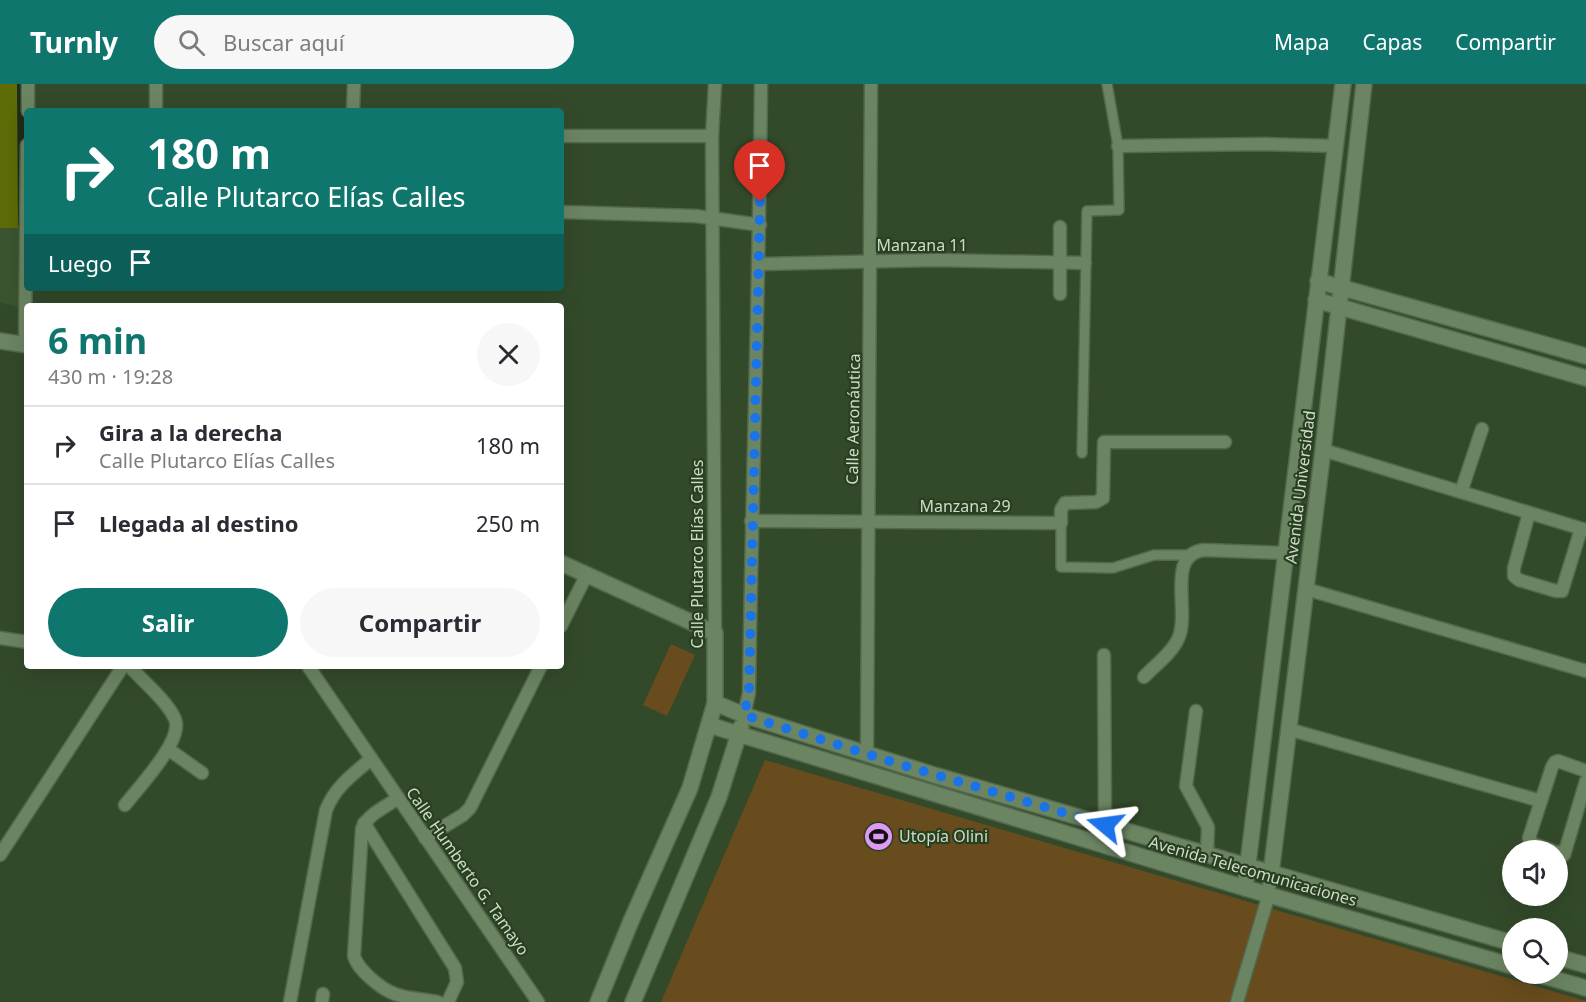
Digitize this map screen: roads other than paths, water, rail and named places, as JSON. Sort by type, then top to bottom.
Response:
[{"type":"street","points":[[28,84],[28,108]]},
{"type":"street","points":[[156,84],[156,108]]},
{"type":"street","points":[[353,108],[354,84]]},
{"type":"street","name":"Calle Plutarco Elías Calles","points":[[598,1002],[690,788],[715,703],[712,136],[715,84]]},
{"type":"street","points":[[633,1002],[719,797],[749,693],[751,521],[760,264],[761,84]]},
{"type":"street","name":"Calle Aeronáutica","points":[[867,754],[872,84]]},
{"type":"street","points":[[1082,453],[1084,263],[1087,211],[1119,210],[1118,146],[1107,84]]},
{"type":"street","name":"Avenida Universidad","points":[[1245,888],[1343,84]]},
{"type":"street","name":"Avenida Universidad","points":[[1269,894],[1323,450],[1364,84]]},
{"type":"street","points":[[564,136],[712,136]]},
{"type":"street","points":[[1118,146],[1265,144],[1335,146]]},
{"type":"street","points":[[564,212],[696,216],[760,225]]},
{"type":"street","points":[[1060,227],[1060,294]]},
{"type":"street","name":"Manzana 11","points":[[760,264],[936,260],[1084,263]]},
{"type":"street","points":[[1318,281],[1586,356]]},
{"type":"street","points":[[1316,300],[1586,378]]},
{"type":"street","points":[[0,341],[24,344]]},
{"type":"street","points":[[1461,492],[1482,429]]},
{"type":"street","points":[[1189,555],[1154,555],[1113,568],[1061,567],[1061,510],[1065,503],[1096,502],[1103,498],[1104,442],[1225,442]]},
{"type":"street","points":[[1323,450],[1461,492],[1529,513],[1584,530],[1562,591],[1519,580],[1514,576],[1514,568],[1529,513]]},
{"type":"street","name":"Manzana 29","points":[[751,521],[1061,523]]},
{"type":"street","points":[[1144,677],[1178,641],[1182,628],[1182,572],[1184,562],[1189,555],[1195,551],[1204,550],[1287,553]]},
{"type":"street","points":[[564,565],[715,633]]},
{"type":"street","points":[[564,620],[586,576]]},
{"type":"street","points":[[1306,589],[1586,671]]},
{"type":"street","points":[[0,638],[24,642]]},
{"type":"street","points":[[1104,655],[1105,825]]},
{"type":"street","points":[[0,855],[121,669]]},
{"type":"street","points":[[125,805],[168,749],[176,733],[176,720],[132,669]]},
{"type":"street","name":"Calle Humberto G. Tamayo","points":[[311,669],[397,799],[538,1002]]},
{"type":"street","points":[[425,838],[463,815],[470,808],[540,669]]},
{"type":"street","name":"Avenida Telecomunicaciones","points":[[715,703],[744,715],[867,754],[1502,940]]},
{"type":"street","points":[[1196,711],[1186,786],[1208,827],[1207,855]]},
{"type":"street","name":"Avenida Telecomunicaciones","points":[[709,725],[1245,888],[1502,963]]},
{"type":"street","points":[[1288,729],[1540,801]]},
{"type":"street","points":[[168,749],[202,773]]},
{"type":"street","points":[[290,1002],[326,810],[331,796],[371,759]]},
{"type":"street","points":[[1529,840],[1540,801],[1555,762],[1586,771]]},
{"type":"street","points":[[1568,842],[1586,781]]},
{"type":"street","points":[[397,799],[364,823],[354,949],[356,962],[363,972],[393,993],[438,1002]]},
{"type":"street","points":[[364,823],[455,968],[457,982],[448,1002]]},
{"type":"street","points":[[1237,1002],[1269,894]]},
{"type":"street","points":[[1568,960],[1586,965]]},
{"type":"street","points":[[1568,983],[1586,988]]},
{"type":"place","name":"Utopía Olini","points":[[878,836]]}]
